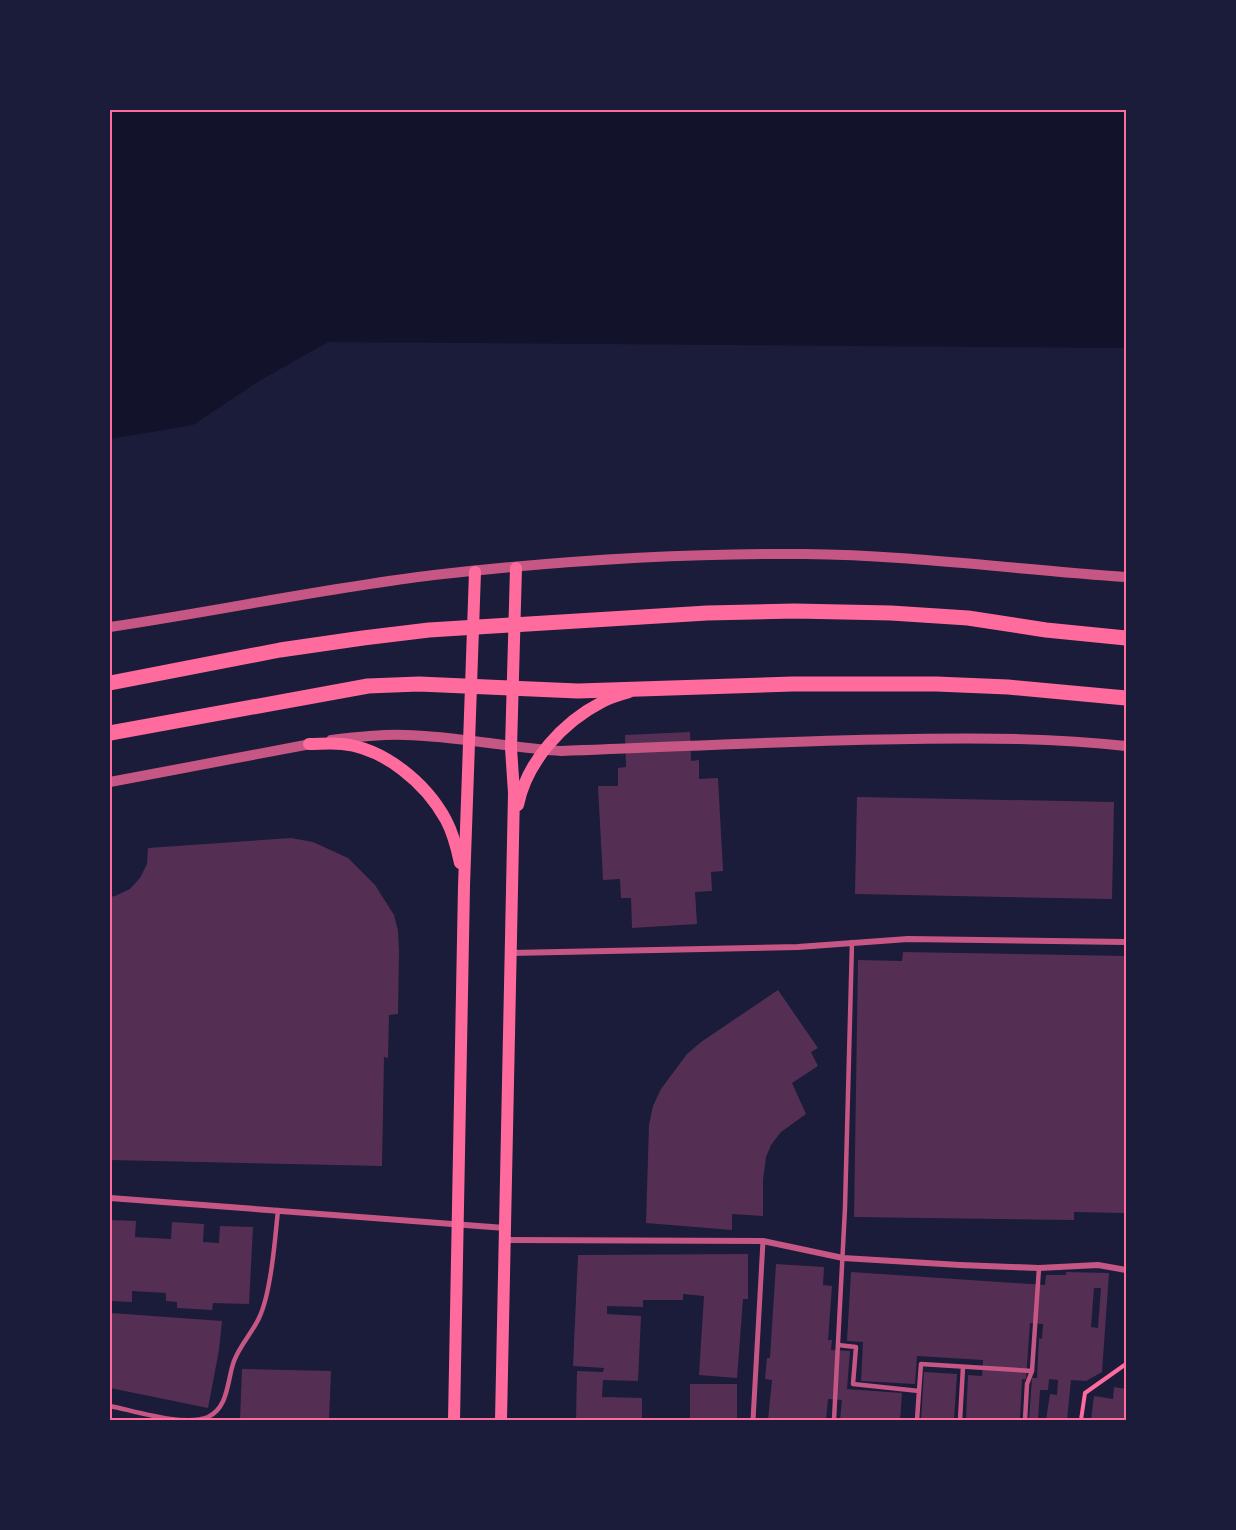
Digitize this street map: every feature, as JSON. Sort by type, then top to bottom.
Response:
[{"type":"main road","points":[[501,1420],[514,793],[511,747],[516,568]]},
{"type":"main road","points":[[454,1420],[464,886],[475,572]]},
{"type":"main road","points":[[110,682],[352,639],[474,627],[707,613],[794,611],[891,613],[968,618],[1046,630],[1126,638]]},
{"type":"main road","points":[[110,733],[368,686],[419,684],[578,691],[792,684],[936,684],[1030,689],[1126,698]]},
{"type":"main road","points":[[512,829],[526,777],[544,750],[576,720],[602,702],[637,689]]},
{"type":"main road","points":[[309,744],[343,744],[372,752],[403,770],[428,794],[446,820],[458,849],[464,886]]},
{"type":"street","points":[[110,627],[343,588],[516,568],[685,556],[804,554],[926,560],[1126,578]]},
{"type":"street","points":[[110,782],[309,744],[383,735],[406,735],[561,752],[855,739],[973,738],[1085,741],[1126,746]]},
{"type":"street","points":[[511,953],[798,947],[908,939],[1126,942]]},
{"type":"street","points":[[110,1197],[459,1225],[505,1234],[763,1241],[843,1258],[1039,1268],[1098,1265],[1126,1270]]},
{"type":"street","points":[[753,1420],[763,1241]]},
{"type":"lane","points":[[834,1420],[843,1258],[852,942]]},
{"type":"lane","points":[[110,1406],[175,1419],[197,1420],[210,1416],[223,1403],[240,1347],[259,1320],[266,1303],[278,1210]]},
{"type":"lane","points":[[1025,1420],[1027,1384],[1032,1371],[1039,1268]]},
{"type":"lane","points":[[838,1345],[856,1347],[853,1384],[919,1391]]},
{"type":"lane","points":[[917,1420],[921,1364],[1032,1371]]},
{"type":"lane","points":[[960,1420],[963,1367]]},
{"type":"path","points":[[1082,1420],[1085,1393],[1126,1364],[1126,1360]]},
{"type":"shaded area","points":[[110,110],[1126,110],[1126,348],[328,342],[259,381],[193,425],[110,439]]},
{"type":"building","points":[[690,732],[691,761],[699,760],[699,779],[718,778],[723,871],[711,872],[712,891],[695,892],[697,924],[632,928],[631,898],[621,898],[620,879],[603,880],[598,786],[618,786],[618,768],[626,767],[625,735]]},
{"type":"building","points":[[857,797],[1114,802],[1112,899],[855,894]]},
{"type":"building","points":[[291,838],[313,842],[348,858],[375,885],[394,915],[399,950],[398,1014],[389,1015],[388,1058],[384,1057],[382,1166],[110,1160],[110,897],[130,889],[140,878],[147,864],[148,848]]},
{"type":"building","points":[[903,952],[1126,956],[1126,1213],[1074,1212],[1074,1220],[854,1217],[858,960],[902,961]]},
{"type":"building","points":[[778,990],[818,1048],[811,1052],[818,1066],[792,1083],[806,1114],[781,1132],[771,1145],[766,1157],[763,1180],[763,1216],[732,1214],[732,1230],[646,1223],[649,1125],[653,1106],[661,1089],[687,1054],[701,1042]]},
{"type":"building","points":[[110,1220],[136,1221],[135,1237],[171,1239],[172,1222],[204,1224],[203,1242],[219,1243],[220,1226],[253,1227],[249,1304],[213,1303],[212,1310],[177,1308],[177,1302],[166,1301],[166,1293],[132,1291],[132,1302],[110,1301]]},
{"type":"building","points":[[748,1254],[748,1299],[743,1299],[737,1378],[699,1375],[704,1296],[683,1294],[683,1300],[643,1300],[643,1307],[607,1306],[607,1314],[641,1316],[638,1381],[603,1380],[602,1397],[642,1398],[642,1420],[576,1420],[577,1371],[603,1372],[604,1368],[573,1366],[578,1255]]},
{"type":"building","points":[[776,1264],[824,1267],[823,1285],[832,1286],[828,1340],[832,1340],[831,1350],[850,1351],[847,1389],[902,1393],[900,1420],[840,1420],[842,1400],[828,1399],[826,1420],[768,1420],[772,1380],[765,1379],[767,1358],[770,1358]]},
{"type":"building","points":[[851,1272],[1045,1285],[1046,1275],[1066,1275],[1066,1272],[1109,1273],[1102,1372],[1086,1381],[1071,1380],[1067,1420],[1046,1420],[1050,1394],[1057,1395],[1058,1380],[1049,1379],[1048,1390],[1040,1390],[1038,1420],[1029,1420],[1032,1378],[1037,1378],[1039,1338],[1042,1339],[1043,1324],[1030,1323],[1026,1379],[1022,1379],[1020,1420],[966,1420],[968,1375],[982,1376],[983,1360],[917,1356],[915,1384],[861,1381],[863,1342],[847,1341]],"holes":[[[1094,1288],[1101,1288],[1098,1328],[1091,1327]]]},
{"type":"building","points":[[111,1313],[222,1321],[208,1408],[110,1388]]},
{"type":"building","points":[[242,1369],[331,1371],[329,1420],[240,1420]]},
{"type":"building","points":[[924,1372],[957,1374],[954,1420],[921,1420]]},
{"type":"building","points":[[690,1384],[737,1384],[737,1420],[690,1420]]},
{"type":"building","points":[[1114,1387],[1126,1389],[1126,1420],[1091,1420],[1094,1396],[1113,1399]]}]
